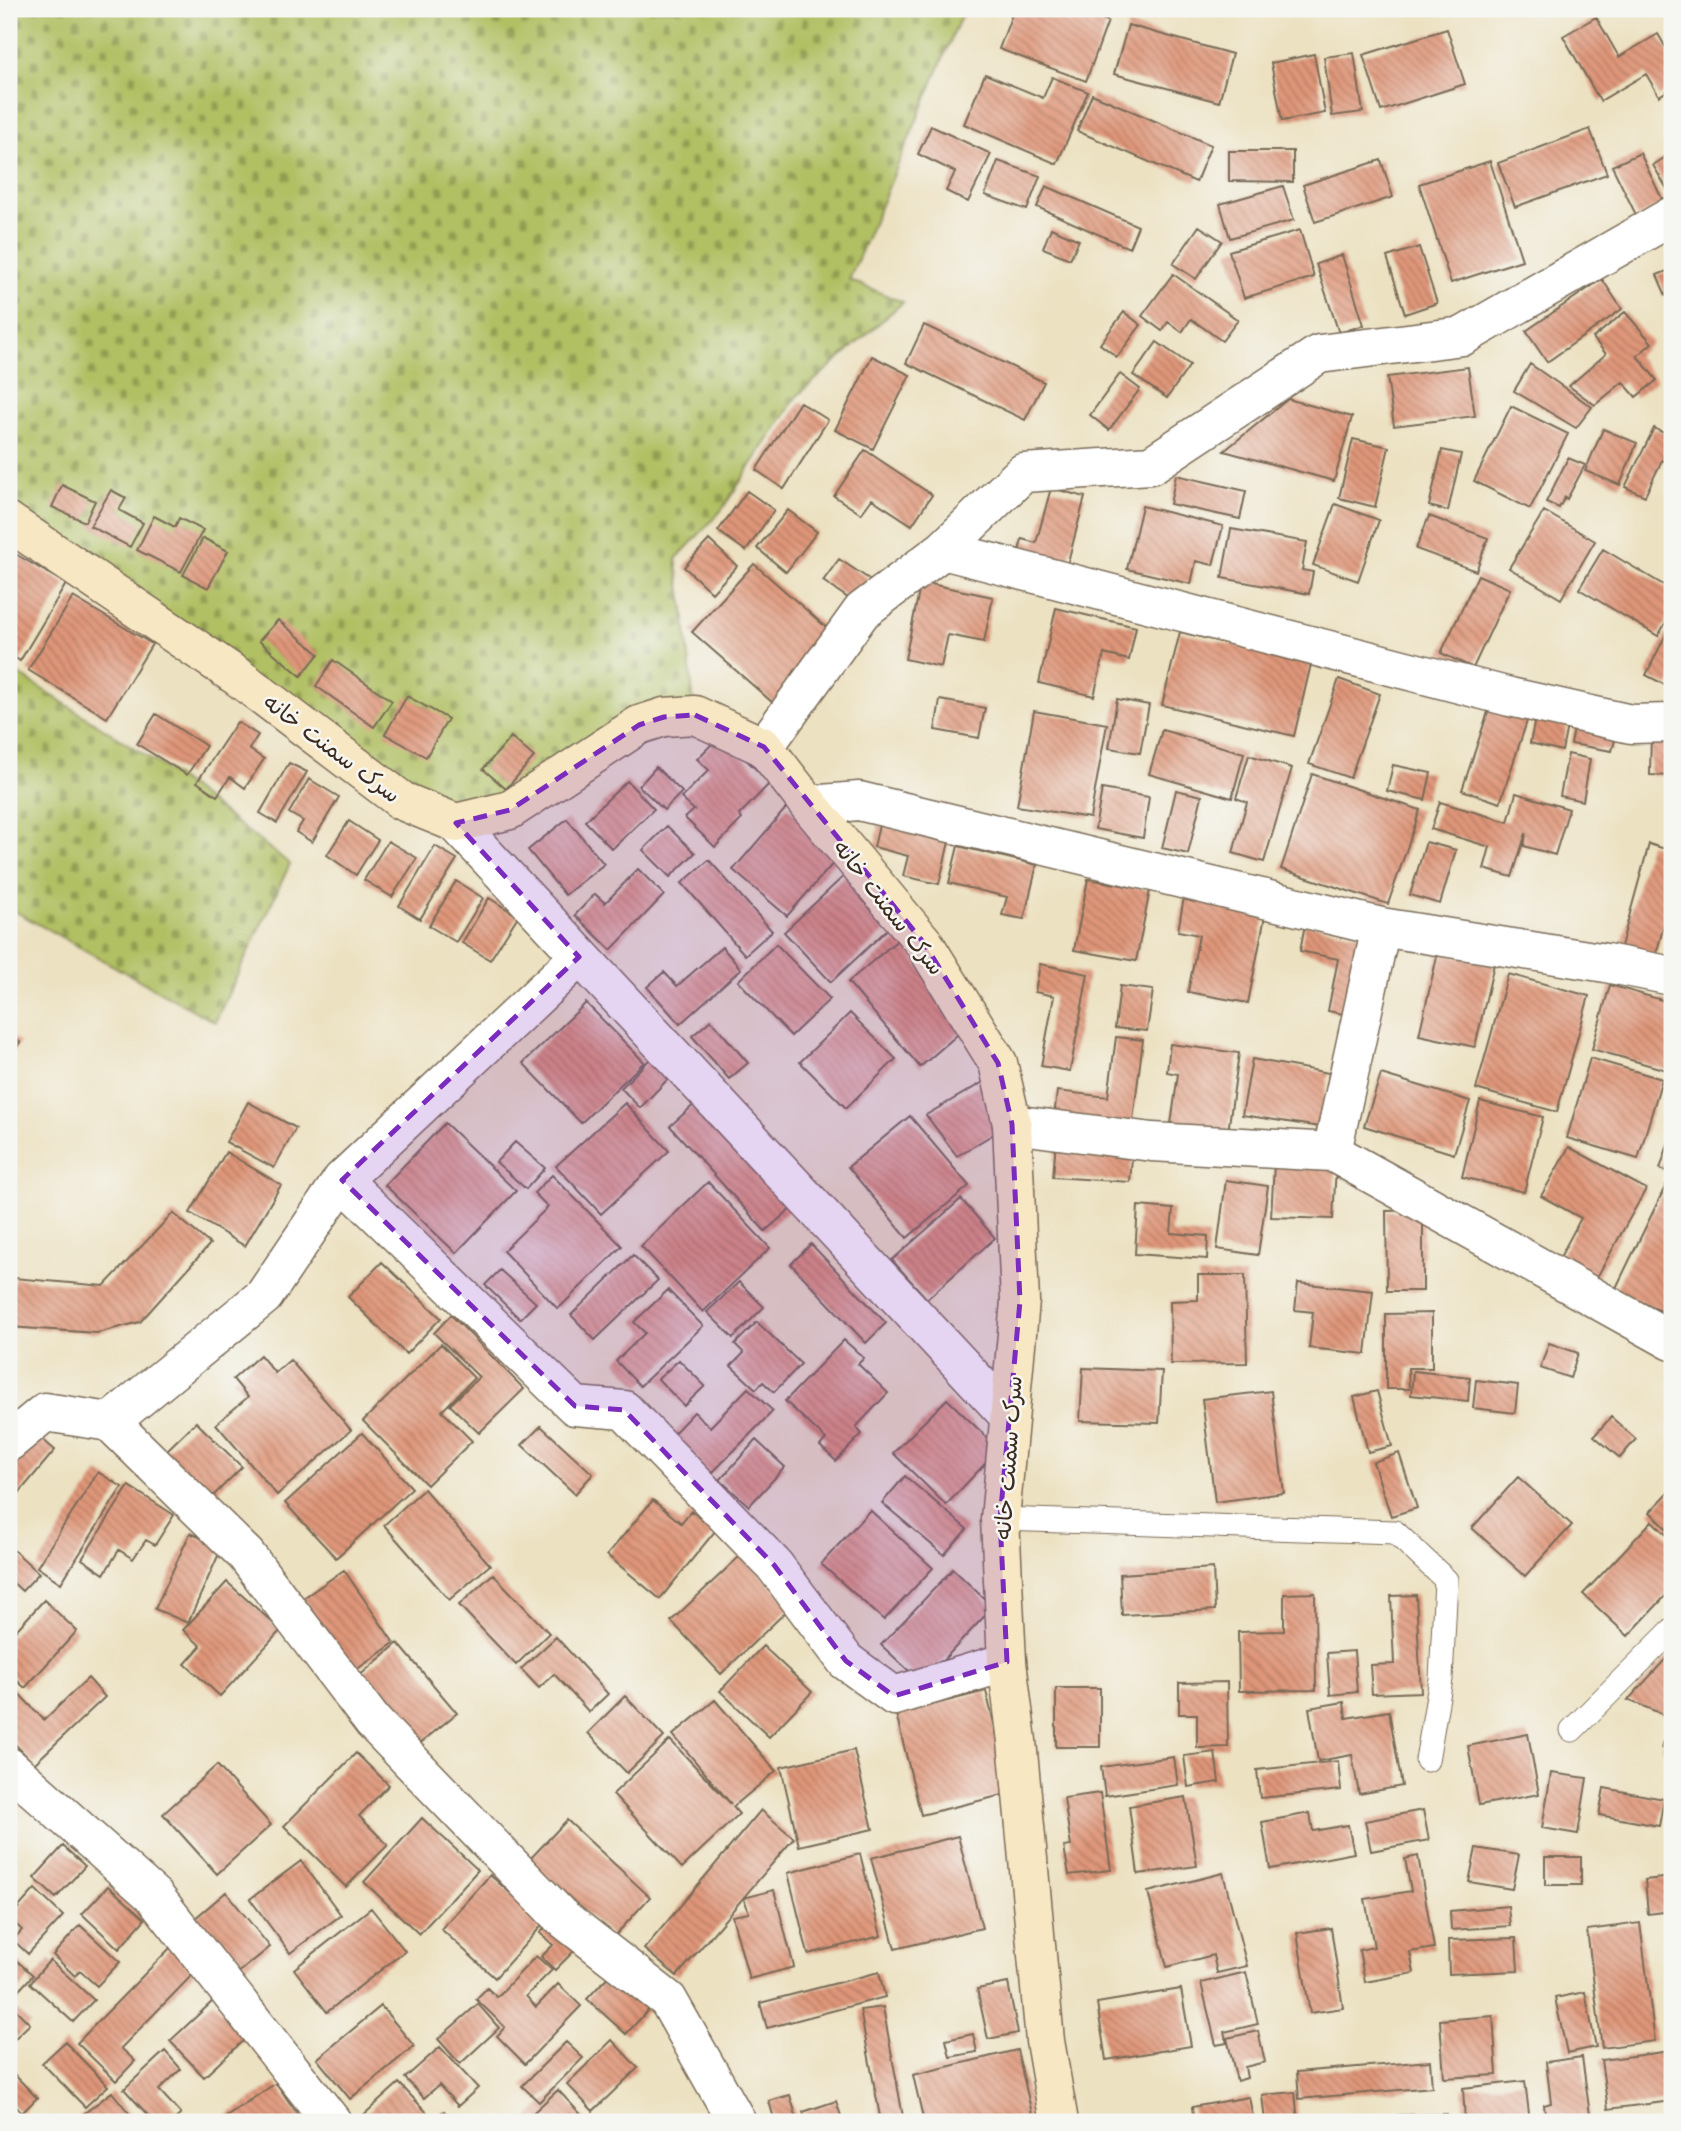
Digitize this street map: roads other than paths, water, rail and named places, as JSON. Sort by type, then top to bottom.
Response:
[{"type":"street","points":[[764,747],[862,611],[943,550],[1023,473],[1151,465],[1319,354],[1463,336],[1672,216]]},
{"type":"street","name":"سرک سمنت خانه","points":[[9,522],[238,677],[402,801],[456,823],[510,810],[639,725],[664,717],[695,715],[764,747],[924,943],[998,1063],[1012,1124],[1020,1301],[1000,1518],[1007,1662],[1045,2040],[1059,2122]]},
{"type":"street","points":[[943,550],[1510,697],[1631,724],[1672,723]]},
{"type":"street","points":[[809,805],[859,801],[1381,927],[1672,976]]},
{"type":"street","points":[[456,823],[1009,1416]]},
{"type":"street","points":[[1332,1152],[1381,927]]},
{"type":"street","points":[[110,1422],[264,1296],[342,1180],[579,957]]},
{"type":"street","points":[[1012,1124],[1152,1142],[1332,1152],[1672,1341]]},
{"type":"street","points":[[342,1180],[575,1406],[624,1410],[774,1565],[846,1661],[894,1696],[1007,1662]]},
{"type":"street","points":[[9,1442],[45,1412],[110,1422],[246,1556],[391,1742],[561,1916],[668,2000],[737,2122]]},
{"type":"street","points":[[9,1767],[155,1897],[331,2122]]},
{"type":"lane","points":[[1000,1518],[1395,1532],[1446,1580],[1441,1679],[1427,1760]]},
{"type":"lane","points":[[1572,1731],[1672,1630]]}]
